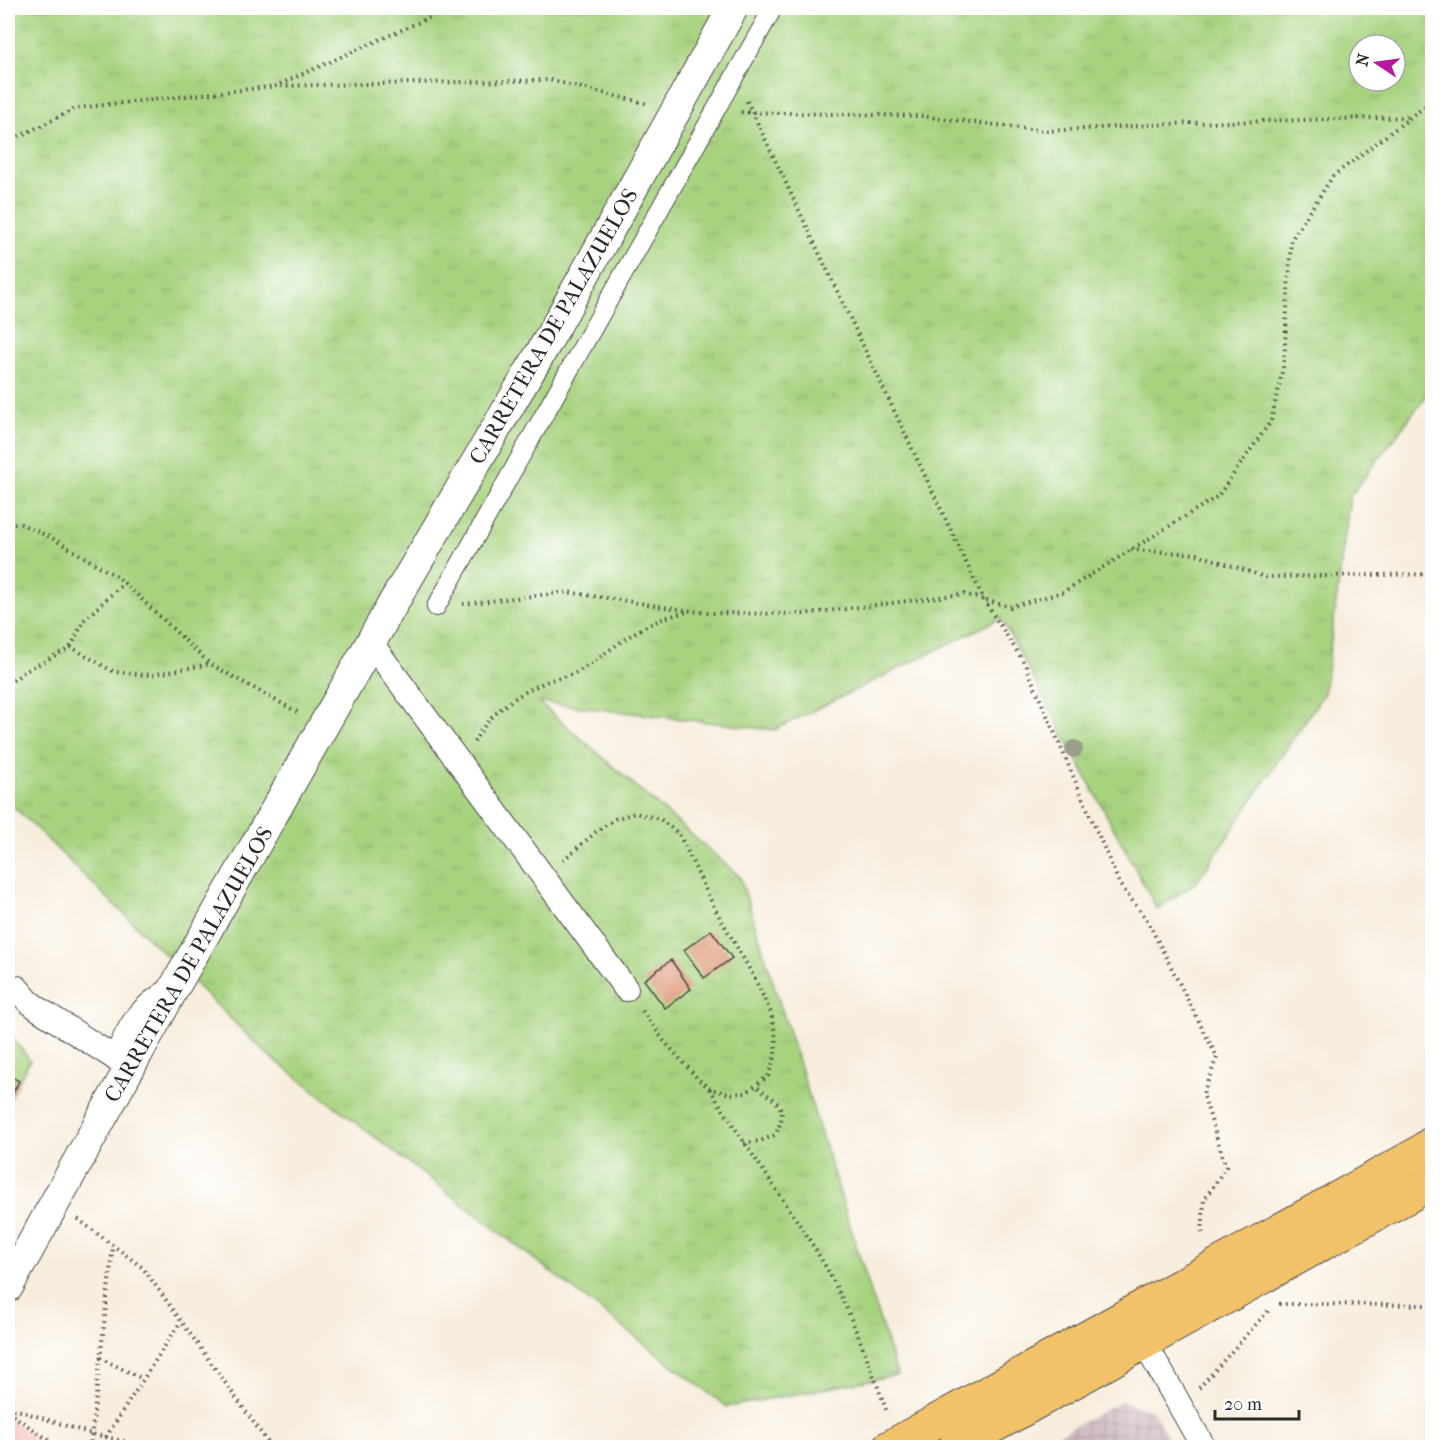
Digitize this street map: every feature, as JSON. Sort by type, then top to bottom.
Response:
[{"type":"main road","points":[[888,1448],[1396,1166],[1432,1143]]},
{"type":"main road","points":[[954,1448],[1432,1183]]},
{"type":"street","name":"CARRETERA DE PALAZUELOS","points":[[8,1287],[122,1063],[174,988],[371,643],[547,342],[733,8]]},
{"type":"street","points":[[436,607],[773,8]]},
{"type":"street","points":[[371,643],[626,990]]},
{"type":"street","points":[[16,988],[40,1010],[122,1063]]},
{"type":"street","points":[[1144,1342],[1204,1448]]},
{"type":"path","points":[[277,86],[451,8]]},
{"type":"path","points":[[734,76],[984,600],[1025,664],[1120,885],[1146,918],[1217,1057],[1203,1094],[1226,1167],[1204,1200],[1202,1236]]},
{"type":"path","points":[[436,607],[567,592],[705,613],[803,614],[964,594],[1010,607],[1064,592],[1218,496],[1271,421],[1284,363],[1290,240],[1333,177],[1432,101]]},
{"type":"path","points":[[8,523],[21,524],[52,538],[124,583],[210,664],[323,727]]},
{"type":"path","points":[[1131,550],[1197,554],[1265,577],[1432,574]]},
{"type":"path","points":[[8,684],[24,672],[71,647],[84,620],[124,583]]},
{"type":"path","points":[[461,766],[482,727],[508,702],[549,680],[578,672],[631,633],[669,616],[692,611]]},
{"type":"path","points":[[71,647],[114,672],[151,675],[210,664]]},
{"type":"path","points":[[544,876],[615,819],[635,813],[652,816],[660,819],[679,834],[715,909],[753,975],[771,1013],[776,1038],[775,1057],[768,1076],[757,1087],[746,1093],[730,1094],[710,1089]]},
{"type":"path","points":[[626,990],[664,1041],[710,1089],[821,1259],[858,1337],[887,1412]]},
{"type":"path","points":[[744,1143],[760,1141],[775,1135],[782,1123],[782,1112],[778,1101],[757,1087]]},
{"type":"path","points":[[77,1218],[143,1268],[272,1448]]},
{"type":"path","points":[[90,1448],[113,1245]]},
{"type":"path","points":[[1194,1393],[1275,1304],[1432,1305]]},
{"type":"path","points":[[106,1437],[181,1321]]},
{"type":"path","points":[[100,1358],[143,1379]]},
{"type":"path","points":[[8,1407],[92,1434],[153,1448]]},
{"type":"path","points":[[8,1412],[60,1448]]},
{"type":"path","points":[[288,1448],[338,1443],[388,1448]]},
{"type":"path","points":[[708,1448],[773,1444],[800,1448]]},
{"type":"shaded area","points":[[1121,1401],[1153,1411],[1173,1447],[1036,1447]]},
{"type":"shaded area","points":[[8,1417],[45,1446],[46,1447],[8,1447]]},
{"type":"green space","points":[[8,8],[1432,8],[1432,380],[1424,399],[1350,496],[1324,693],[1197,882],[1157,909],[1001,618],[774,730],[539,702],[740,877],[897,1375],[727,1407],[268,1055],[8,801]]},
{"type":"green space","points":[[8,1032],[30,1060],[8,1103]]},
{"type":"building","points":[[711,930],[732,958],[704,978],[684,950]]},
{"type":"building","points":[[671,960],[691,989],[665,1008],[644,980]]},
{"type":"building","points":[[8,1075],[19,1081],[8,1103]]}]
